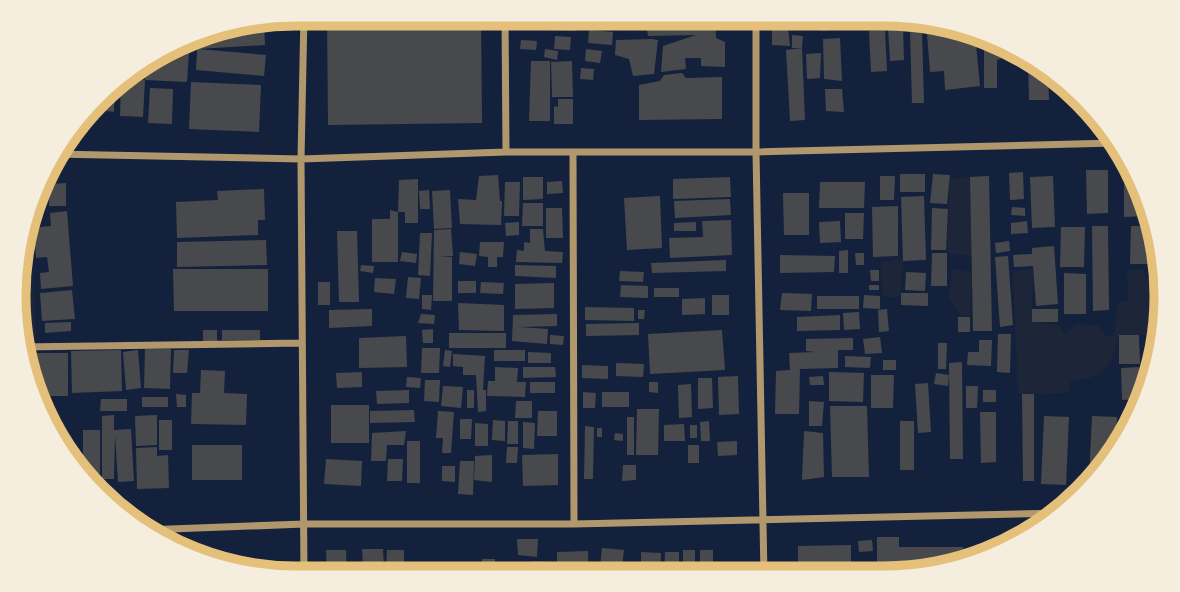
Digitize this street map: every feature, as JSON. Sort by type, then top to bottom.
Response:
[{"type":"street","points":[[304,26],[301,343],[304,566]]},
{"type":"street","points":[[505,26],[506,152]]},
{"type":"street","points":[[756,26],[764,566]]},
{"type":"street","points":[[66,154],[301,159],[506,152],[756,152],[1106,143]]},
{"type":"street","points":[[573,152],[574,524]]},
{"type":"street","points":[[31,347],[301,343]]},
{"type":"street","points":[[160,529],[304,524],[574,524],[1043,513]]},
{"type":"shaded area","points":[[970,177],[972,256],[947,253],[950,179]]},
{"type":"shaded area","points":[[29,258],[32,259],[36,335],[30,336],[27,314]]},
{"type":"shaded area","points":[[903,259],[901,293],[897,297],[883,297],[880,262]]},
{"type":"shaded area","points":[[1143,268],[1150,288],[1154,288],[1151,335],[1119,336],[1105,370],[1093,377],[1070,382],[1069,393],[1018,394],[1013,271],[1033,269],[1032,322],[1060,325],[1064,335],[1076,324],[1098,325],[1105,335],[1114,336],[1118,302],[1128,301],[1127,272]]},
{"type":"shaded area","points":[[952,269],[972,272],[970,317],[962,317],[949,299]]},
{"type":"building","points":[[327,26],[481,26],[482,123],[328,125]]},
{"type":"building","points":[[516,26],[576,26],[576,31],[516,29]]},
{"type":"building","points":[[647,26],[715,26],[716,38],[725,42],[725,67],[701,66],[701,58],[685,58],[686,69],[661,72],[663,46],[696,35],[648,36]]},
{"type":"building","points":[[821,26],[841,26],[841,29],[821,31]]},
{"type":"building","points":[[852,26],[885,26],[852,28]]},
{"type":"building","points":[[772,27],[788,28],[790,46],[772,45]]},
{"type":"building","points":[[903,27],[904,60],[890,61],[888,28]]},
{"type":"building","points":[[264,29],[265,45],[198,49],[266,55],[264,76],[196,70],[197,45],[226,35]]},
{"type":"building","points":[[589,30],[613,32],[612,45],[588,43]]},
{"type":"building","points":[[885,30],[887,71],[871,72],[869,31]]},
{"type":"building","points":[[910,30],[922,30],[924,103],[912,103]]},
{"type":"building","points":[[927,30],[976,43],[980,86],[945,90],[944,71],[930,72]]},
{"type":"building","points":[[792,35],[803,36],[802,48],[792,48]]},
{"type":"building","points":[[555,36],[571,37],[570,50],[554,49]]},
{"type":"building","points":[[840,38],[842,81],[824,79],[823,39]]},
{"type":"building","points":[[521,40],[537,41],[536,50],[520,49]]},
{"type":"building","points":[[616,40],[658,40],[654,74],[633,76],[629,59],[615,55]]},
{"type":"building","points":[[984,46],[1001,53],[1001,59],[997,60],[997,88],[984,88]]},
{"type":"building","points":[[802,48],[805,120],[790,121],[786,50]]},
{"type":"building","points":[[545,49],[558,51],[557,60],[544,57]]},
{"type":"building","points":[[586,49],[602,51],[600,63],[585,61]]},
{"type":"building","points":[[182,52],[189,52],[187,82],[145,80],[145,72],[161,62]]},
{"type":"building","points":[[821,53],[820,78],[807,79],[806,54]]},
{"type":"building","points":[[531,61],[550,61],[550,121],[529,121]]},
{"type":"building","points":[[572,61],[573,97],[552,97],[551,62]]},
{"type":"building","points":[[581,68],[594,69],[593,80],[580,79]]},
{"type":"building","points":[[1028,68],[1048,82],[1049,100],[1029,100]]},
{"type":"building","points":[[682,73],[686,78],[722,77],[722,119],[639,120],[639,85],[660,81],[664,75]]},
{"type":"building","points":[[135,80],[145,80],[143,117],[120,116],[121,91]]},
{"type":"building","points":[[191,82],[261,85],[259,132],[189,129]]},
{"type":"building","points":[[150,88],[173,89],[172,124],[148,123]]},
{"type":"building","points":[[825,89],[842,89],[844,112],[826,111]]},
{"type":"building","points":[[115,96],[114,112],[100,110]]},
{"type":"building","points":[[558,99],[573,99],[573,124],[554,124],[554,106],[558,107]]},
{"type":"building","points":[[1086,170],[1108,170],[1108,213],[1087,214]]},
{"type":"building","points":[[1023,172],[1024,199],[1010,200],[1009,173]]},
{"type":"building","points":[[900,174],[925,174],[925,192],[900,192]]},
{"type":"building","points":[[933,174],[950,175],[947,204],[930,203]]},
{"type":"building","points":[[498,175],[502,201],[501,225],[460,224],[458,199],[476,200],[479,176]]},
{"type":"building","points":[[1124,175],[1133,193],[1142,216],[1124,217]]},
{"type":"building","points":[[880,176],[895,176],[894,200],[880,200]]},
{"type":"building","points":[[989,176],[992,331],[973,331],[970,177]]},
{"type":"building","points":[[1053,176],[1055,227],[1032,228],[1030,177]]},
{"type":"building","points":[[523,177],[543,177],[543,199],[523,200]]},
{"type":"building","points":[[730,177],[731,197],[673,199],[673,179]]},
{"type":"building","points":[[418,179],[418,223],[405,223],[405,212],[398,212],[399,180]]},
{"type":"building","points":[[562,181],[563,193],[547,194],[547,182]]},
{"type":"building","points":[[505,182],[520,182],[519,216],[504,216]]},
{"type":"building","points":[[820,182],[865,182],[864,208],[819,208]]},
{"type":"building","points":[[66,183],[66,206],[49,206],[51,184]]},
{"type":"building","points":[[264,189],[265,220],[258,220],[258,235],[177,238],[176,202],[218,200],[217,191]]},
{"type":"building","points":[[429,190],[430,209],[420,209],[419,191]]},
{"type":"building","points":[[450,190],[452,228],[434,229],[432,191]]},
{"type":"building","points":[[783,193],[809,193],[809,235],[784,235]]},
{"type":"building","points":[[660,196],[662,248],[627,250],[624,198]]},
{"type":"building","points":[[924,196],[926,260],[903,261],[901,197]]},
{"type":"building","points":[[730,199],[731,215],[675,218],[674,201]]},
{"type":"building","points":[[523,203],[543,203],[543,226],[522,226]]},
{"type":"building","points":[[898,206],[898,256],[873,257],[872,207]]},
{"type":"building","points":[[1012,207],[1025,208],[1025,216],[1011,215]]},
{"type":"building","points":[[546,208],[562,208],[563,238],[546,238]]},
{"type":"building","points":[[932,208],[948,209],[946,250],[931,250]]},
{"type":"building","points":[[390,210],[398,212],[398,262],[372,262],[372,219],[390,219]]},
{"type":"building","points":[[67,211],[73,286],[41,289],[40,273],[49,272],[47,257],[36,258],[34,231],[38,217],[40,227],[51,226],[50,213]]},
{"type":"building","points":[[845,213],[864,213],[863,239],[845,239]]},
{"type":"building","points":[[731,220],[732,255],[670,258],[669,238],[703,237],[702,221]]},
{"type":"building","points":[[840,221],[841,242],[820,243],[819,222]]},
{"type":"building","points":[[1027,221],[1028,233],[1011,234],[1011,223]]},
{"type":"building","points":[[519,222],[519,235],[506,236],[505,223]]},
{"type":"building","points":[[696,222],[696,231],[674,231],[674,223]]},
{"type":"building","points":[[1092,226],[1108,226],[1109,310],[1093,311]]},
{"type":"building","points":[[1131,226],[1145,226],[1148,264],[1130,264]]},
{"type":"building","points":[[1061,227],[1085,227],[1084,267],[1060,267]]},
{"type":"building","points":[[451,229],[453,256],[439,257],[452,257],[452,301],[433,301],[434,230]]},
{"type":"building","points":[[530,229],[543,229],[545,251],[563,252],[562,263],[516,262],[517,250],[524,251],[524,242],[530,243]]},
{"type":"building","points":[[337,231],[357,231],[359,302],[339,302]]},
{"type":"building","points":[[420,233],[432,233],[430,276],[418,275]]},
{"type":"building","points":[[266,240],[267,265],[177,267],[177,242]]},
{"type":"building","points":[[1009,241],[1010,251],[996,253],[995,243]]},
{"type":"building","points":[[480,242],[504,242],[503,257],[497,257],[497,267],[488,267],[488,257],[479,256]]},
{"type":"building","points":[[1054,246],[1058,304],[1036,306],[1033,266],[1014,267],[1013,255],[1032,254],[1032,248]]},
{"type":"building","points":[[848,250],[848,273],[839,273],[839,251]]},
{"type":"building","points":[[402,252],[417,254],[416,263],[400,261]]},
{"type":"building","points":[[460,252],[477,254],[475,266],[459,264]]},
{"type":"building","points":[[855,253],[864,253],[864,265],[856,265]]},
{"type":"building","points":[[932,253],[947,253],[947,286],[931,286]]},
{"type":"building","points":[[780,255],[835,256],[834,272],[780,273]]},
{"type":"building","points":[[1008,256],[1013,325],[1000,327],[995,257]]},
{"type":"building","points":[[726,260],[726,271],[652,273],[651,263]]},
{"type":"building","points":[[361,265],[374,266],[373,273],[360,271]]},
{"type":"building","points":[[515,265],[556,266],[556,278],[515,276]]},
{"type":"building","points":[[173,269],[268,269],[268,311],[174,311]]},
{"type":"building","points":[[870,270],[879,270],[879,281],[871,281]]},
{"type":"building","points":[[620,271],[644,272],[643,282],[619,281]]},
{"type":"building","points":[[906,272],[926,273],[925,291],[905,290]]},
{"type":"building","points":[[1064,273],[1086,274],[1086,314],[1064,314]]},
{"type":"building","points":[[408,277],[421,278],[419,299],[406,298]]},
{"type":"building","points":[[375,278],[396,279],[394,294],[374,292]]},
{"type":"building","points":[[458,281],[476,281],[476,293],[458,293]]},
{"type":"building","points":[[318,282],[330,282],[330,305],[318,305]]},
{"type":"building","points":[[481,282],[504,283],[503,294],[480,293]]},
{"type":"building","points":[[554,283],[554,308],[515,309],[515,284]]},
{"type":"building","points":[[621,285],[648,286],[648,298],[620,297]]},
{"type":"building","points":[[869,285],[879,285],[879,290],[869,290]]},
{"type":"building","points":[[654,288],[679,288],[679,297],[654,297]]},
{"type":"building","points":[[72,290],[75,319],[42,321],[40,293]]},
{"type":"building","points":[[782,293],[812,294],[811,311],[780,310]]},
{"type":"building","points":[[901,293],[928,293],[928,306],[901,305]]},
{"type":"building","points":[[422,295],[432,295],[431,310],[422,309]]},
{"type":"building","points":[[712,295],[729,295],[729,315],[712,315]]},
{"type":"building","points":[[864,295],[880,296],[880,309],[863,308]]},
{"type":"building","points":[[817,296],[859,296],[859,309],[817,309]]},
{"type":"building","points":[[705,298],[705,314],[682,315],[682,299]]},
{"type":"building","points":[[458,303],[504,305],[504,331],[459,330]]},
{"type":"building","points":[[585,307],[634,308],[634,321],[585,320]]},
{"type":"building","points":[[372,309],[372,326],[329,328],[329,310]]},
{"type":"building","points":[[887,309],[889,331],[879,332],[878,310]]},
{"type":"building","points":[[1032,309],[1058,309],[1058,322],[1032,322]]},
{"type":"building","points":[[638,310],[645,310],[644,319],[638,319]]},
{"type":"building","points":[[859,312],[860,329],[844,330],[843,313]]},
{"type":"building","points":[[421,314],[435,315],[434,324],[418,323]]},
{"type":"building","points":[[557,314],[557,326],[519,327],[548,329],[547,344],[512,341],[513,315]]},
{"type":"building","points":[[840,315],[840,330],[797,331],[797,317]]},
{"type":"building","points":[[958,317],[970,317],[970,332],[958,332]]},
{"type":"building","points":[[71,322],[71,331],[45,333],[45,323]]},
{"type":"building","points":[[639,323],[639,335],[586,336],[586,324]]},
{"type":"building","points":[[433,329],[433,343],[423,343],[422,330]]},
{"type":"building","points":[[203,330],[217,330],[217,341],[203,341]]},
{"type":"building","points":[[222,330],[260,330],[260,340],[222,340]]},
{"type":"building","points":[[722,330],[725,370],[650,374],[648,334]]},
{"type":"building","points":[[449,333],[506,333],[506,348],[449,348]]},
{"type":"building","points":[[998,334],[1011,334],[1010,373],[997,372]]},
{"type":"building","points":[[550,335],[564,336],[563,345],[550,344]]},
{"type":"building","points":[[1119,335],[1139,335],[1140,364],[1119,364]]},
{"type":"building","points":[[406,336],[407,367],[359,368],[359,338]]},
{"type":"building","points":[[880,337],[882,353],[865,354],[863,339]]},
{"type":"building","points":[[853,338],[853,350],[838,350],[838,368],[800,369],[799,414],[775,414],[776,371],[790,370],[789,353],[815,352],[806,351],[806,339]]},
{"type":"building","points":[[979,340],[992,340],[991,366],[967,365],[968,352],[979,352]]},
{"type":"building","points":[[938,343],[947,343],[946,369],[938,369]]},
{"type":"building","points":[[422,348],[440,348],[439,373],[421,373]]},
{"type":"building","points":[[145,349],[171,349],[170,389],[144,388]]},
{"type":"building","points":[[121,350],[122,391],[72,393],[71,351]]},
{"type":"building","points":[[138,350],[141,388],[126,390],[123,352]]},
{"type":"building","points":[[174,350],[189,350],[187,373],[173,373]]},
{"type":"building","points":[[445,350],[452,351],[450,367],[443,366]]},
{"type":"building","points":[[494,350],[525,350],[525,361],[494,361]]},
{"type":"building","points":[[528,352],[551,353],[551,363],[528,363]]},
{"type":"building","points":[[33,353],[68,353],[68,396],[46,396]]},
{"type":"building","points":[[453,354],[485,356],[483,390],[486,390],[486,411],[478,412],[476,375],[463,375],[463,367],[453,366]]},
{"type":"building","points":[[845,356],[871,357],[870,368],[845,367]]},
{"type":"building","points":[[883,360],[896,360],[896,370],[883,370]]},
{"type":"building","points":[[962,362],[963,459],[950,459],[949,363]]},
{"type":"building","points":[[616,363],[644,364],[643,377],[616,376]]},
{"type":"building","points":[[582,365],[608,366],[608,379],[582,378]]},
{"type":"building","points":[[495,367],[518,368],[517,382],[526,382],[525,397],[487,396],[488,381],[495,381]]},
{"type":"building","points":[[523,367],[555,367],[556,377],[523,378]]},
{"type":"building","points":[[1139,367],[1139,382],[1133,399],[1122,400],[1121,368]]},
{"type":"building","points":[[201,370],[225,371],[224,393],[247,394],[246,425],[191,424],[192,393],[200,393]]},
{"type":"building","points":[[362,372],[362,387],[337,388],[336,373]]},
{"type":"building","points":[[829,372],[864,373],[863,402],[829,401]]},
{"type":"building","points":[[936,373],[949,375],[948,386],[934,384]]},
{"type":"building","points":[[871,375],[894,375],[893,408],[871,408]]},
{"type":"building","points":[[738,376],[739,414],[719,415],[718,377]]},
{"type":"building","points":[[823,376],[824,385],[810,385],[809,377]]},
{"type":"building","points":[[407,377],[421,378],[420,388],[406,387]]},
{"type":"building","points":[[698,378],[712,378],[713,408],[698,409]]},
{"type":"building","points":[[425,380],[440,380],[439,402],[424,401]]},
{"type":"building","points":[[530,382],[555,382],[555,393],[530,393]]},
{"type":"building","points":[[649,382],[658,382],[658,393],[649,392]]},
{"type":"building","points":[[928,383],[931,432],[918,433],[915,384]]},
{"type":"building","points":[[691,384],[692,417],[679,418],[678,385]]},
{"type":"building","points":[[443,386],[463,387],[461,408],[441,406]]},
{"type":"building","points":[[966,386],[978,386],[977,408],[966,408]]},
{"type":"building","points":[[409,390],[409,403],[377,404],[376,391]]},
{"type":"building","points":[[467,390],[474,390],[474,408],[467,408]]},
{"type":"building","points":[[983,390],[996,390],[996,402],[983,402]]},
{"type":"building","points":[[583,392],[596,393],[595,408],[583,408]]},
{"type":"building","points":[[602,392],[629,392],[629,407],[602,407]]},
{"type":"building","points":[[176,394],[186,395],[186,407],[177,407]]},
{"type":"building","points":[[1022,394],[1034,394],[1034,481],[1023,481]]},
{"type":"building","points":[[142,397],[168,397],[168,407],[142,407]]},
{"type":"building","points":[[101,399],[127,399],[127,411],[100,411]]},
{"type":"building","points":[[516,401],[532,401],[532,418],[515,418]]},
{"type":"building","points":[[809,401],[824,402],[822,426],[809,426]]},
{"type":"building","points":[[331,405],[369,405],[369,443],[331,443]]},
{"type":"building","points":[[830,406],[867,406],[869,477],[832,477]]},
{"type":"building","points":[[637,409],[659,409],[658,455],[636,455]]},
{"type":"building","points":[[414,410],[415,422],[370,423],[370,411]]},
{"type":"building","points":[[438,411],[454,412],[451,453],[442,453],[443,438],[436,438]]},
{"type":"building","points":[[538,411],[557,411],[557,436],[537,436]]},
{"type":"building","points":[[980,412],[996,412],[996,462],[981,463]]},
{"type":"building","points":[[114,415],[114,430],[131,429],[134,481],[118,482],[115,435],[114,479],[102,479],[102,416]]},
{"type":"building","points":[[157,415],[157,445],[136,446],[135,416]]},
{"type":"building","points":[[1044,416],[1069,417],[1066,485],[1041,484]]},
{"type":"building","points":[[1092,416],[1117,417],[1116,433],[1089,471]]},
{"type":"building","points":[[627,417],[634,417],[634,455],[627,455]]},
{"type":"building","points":[[460,419],[472,419],[471,439],[460,439]]},
{"type":"building","points":[[159,420],[172,420],[172,450],[159,450]]},
{"type":"building","points":[[493,420],[505,421],[505,441],[492,440]]},
{"type":"building","points":[[508,421],[518,421],[518,444],[507,444]]},
{"type":"building","points":[[709,421],[710,441],[701,441],[700,422]]},
{"type":"building","points":[[900,421],[914,421],[914,470],[900,470]]},
{"type":"building","points":[[523,422],[535,423],[534,449],[523,448]]},
{"type":"building","points":[[475,423],[488,424],[488,446],[475,446]]},
{"type":"building","points":[[684,424],[685,441],[664,441],[664,425]]},
{"type":"building","points":[[690,425],[697,425],[697,438],[690,438]]},
{"type":"building","points":[[585,426],[594,427],[593,479],[584,479]]},
{"type":"building","points":[[597,428],[602,428],[602,437],[597,437]]},
{"type":"building","points":[[83,430],[100,430],[100,482],[83,461]]},
{"type":"building","points":[[406,431],[404,445],[387,445],[386,461],[371,461],[372,433]]},
{"type":"building","points":[[804,431],[823,433],[824,477],[802,480]]},
{"type":"building","points":[[615,433],[623,434],[623,441],[614,440]]},
{"type":"building","points":[[407,441],[420,441],[420,483],[407,483]]},
{"type":"building","points":[[737,441],[737,455],[718,456],[717,442]]},
{"type":"building","points":[[192,445],[242,445],[242,480],[192,480]]},
{"type":"building","points":[[688,445],[699,445],[699,463],[688,463]]},
{"type":"building","points":[[157,447],[157,456],[168,455],[169,488],[137,489],[136,448]]},
{"type":"building","points":[[507,447],[518,447],[517,463],[506,463]]},
{"type":"building","points":[[558,454],[558,485],[523,486],[522,455]]},
{"type":"building","points":[[492,455],[492,482],[474,480],[475,456]]},
{"type":"building","points":[[326,459],[362,461],[361,486],[324,484]]},
{"type":"building","points":[[388,459],[403,459],[402,481],[387,481]]},
{"type":"building","points":[[460,461],[474,461],[473,495],[458,494]]},
{"type":"building","points":[[623,465],[636,465],[636,480],[622,481]]},
{"type":"building","points":[[442,466],[455,466],[455,482],[442,481]]},
{"type":"building","points":[[877,537],[899,537],[899,547],[963,547],[964,552],[968,552],[937,561],[877,566]]},
{"type":"building","points":[[517,539],[538,539],[537,557],[518,555]]},
{"type":"building","points":[[872,540],[873,551],[859,552],[858,541]]},
{"type":"building","points":[[851,545],[851,566],[798,566],[798,546]]},
{"type":"building","points":[[602,548],[624,550],[622,566],[600,566]]},
{"type":"building","points":[[362,549],[383,549],[384,566],[363,566]]},
{"type":"building","points":[[326,550],[346,550],[347,566],[327,566]]},
{"type":"building","points":[[387,550],[404,550],[404,566],[386,566]]},
{"type":"building","points":[[683,550],[695,550],[695,566],[683,566]]},
{"type":"building","points":[[700,550],[713,550],[713,566],[700,566]]},
{"type":"building","points":[[588,551],[589,566],[557,566],[557,552]]},
{"type":"building","points":[[641,552],[661,553],[660,566],[626,566],[641,564]]},
{"type":"building","points":[[665,552],[679,552],[679,566],[664,566]]},
{"type":"building","points":[[482,559],[495,559],[495,566],[482,566]]},
{"type":"building","points":[[532,561],[551,562],[551,566],[531,566]]},
{"type":"building","points":[[463,563],[480,563],[480,566],[463,566]]}]
